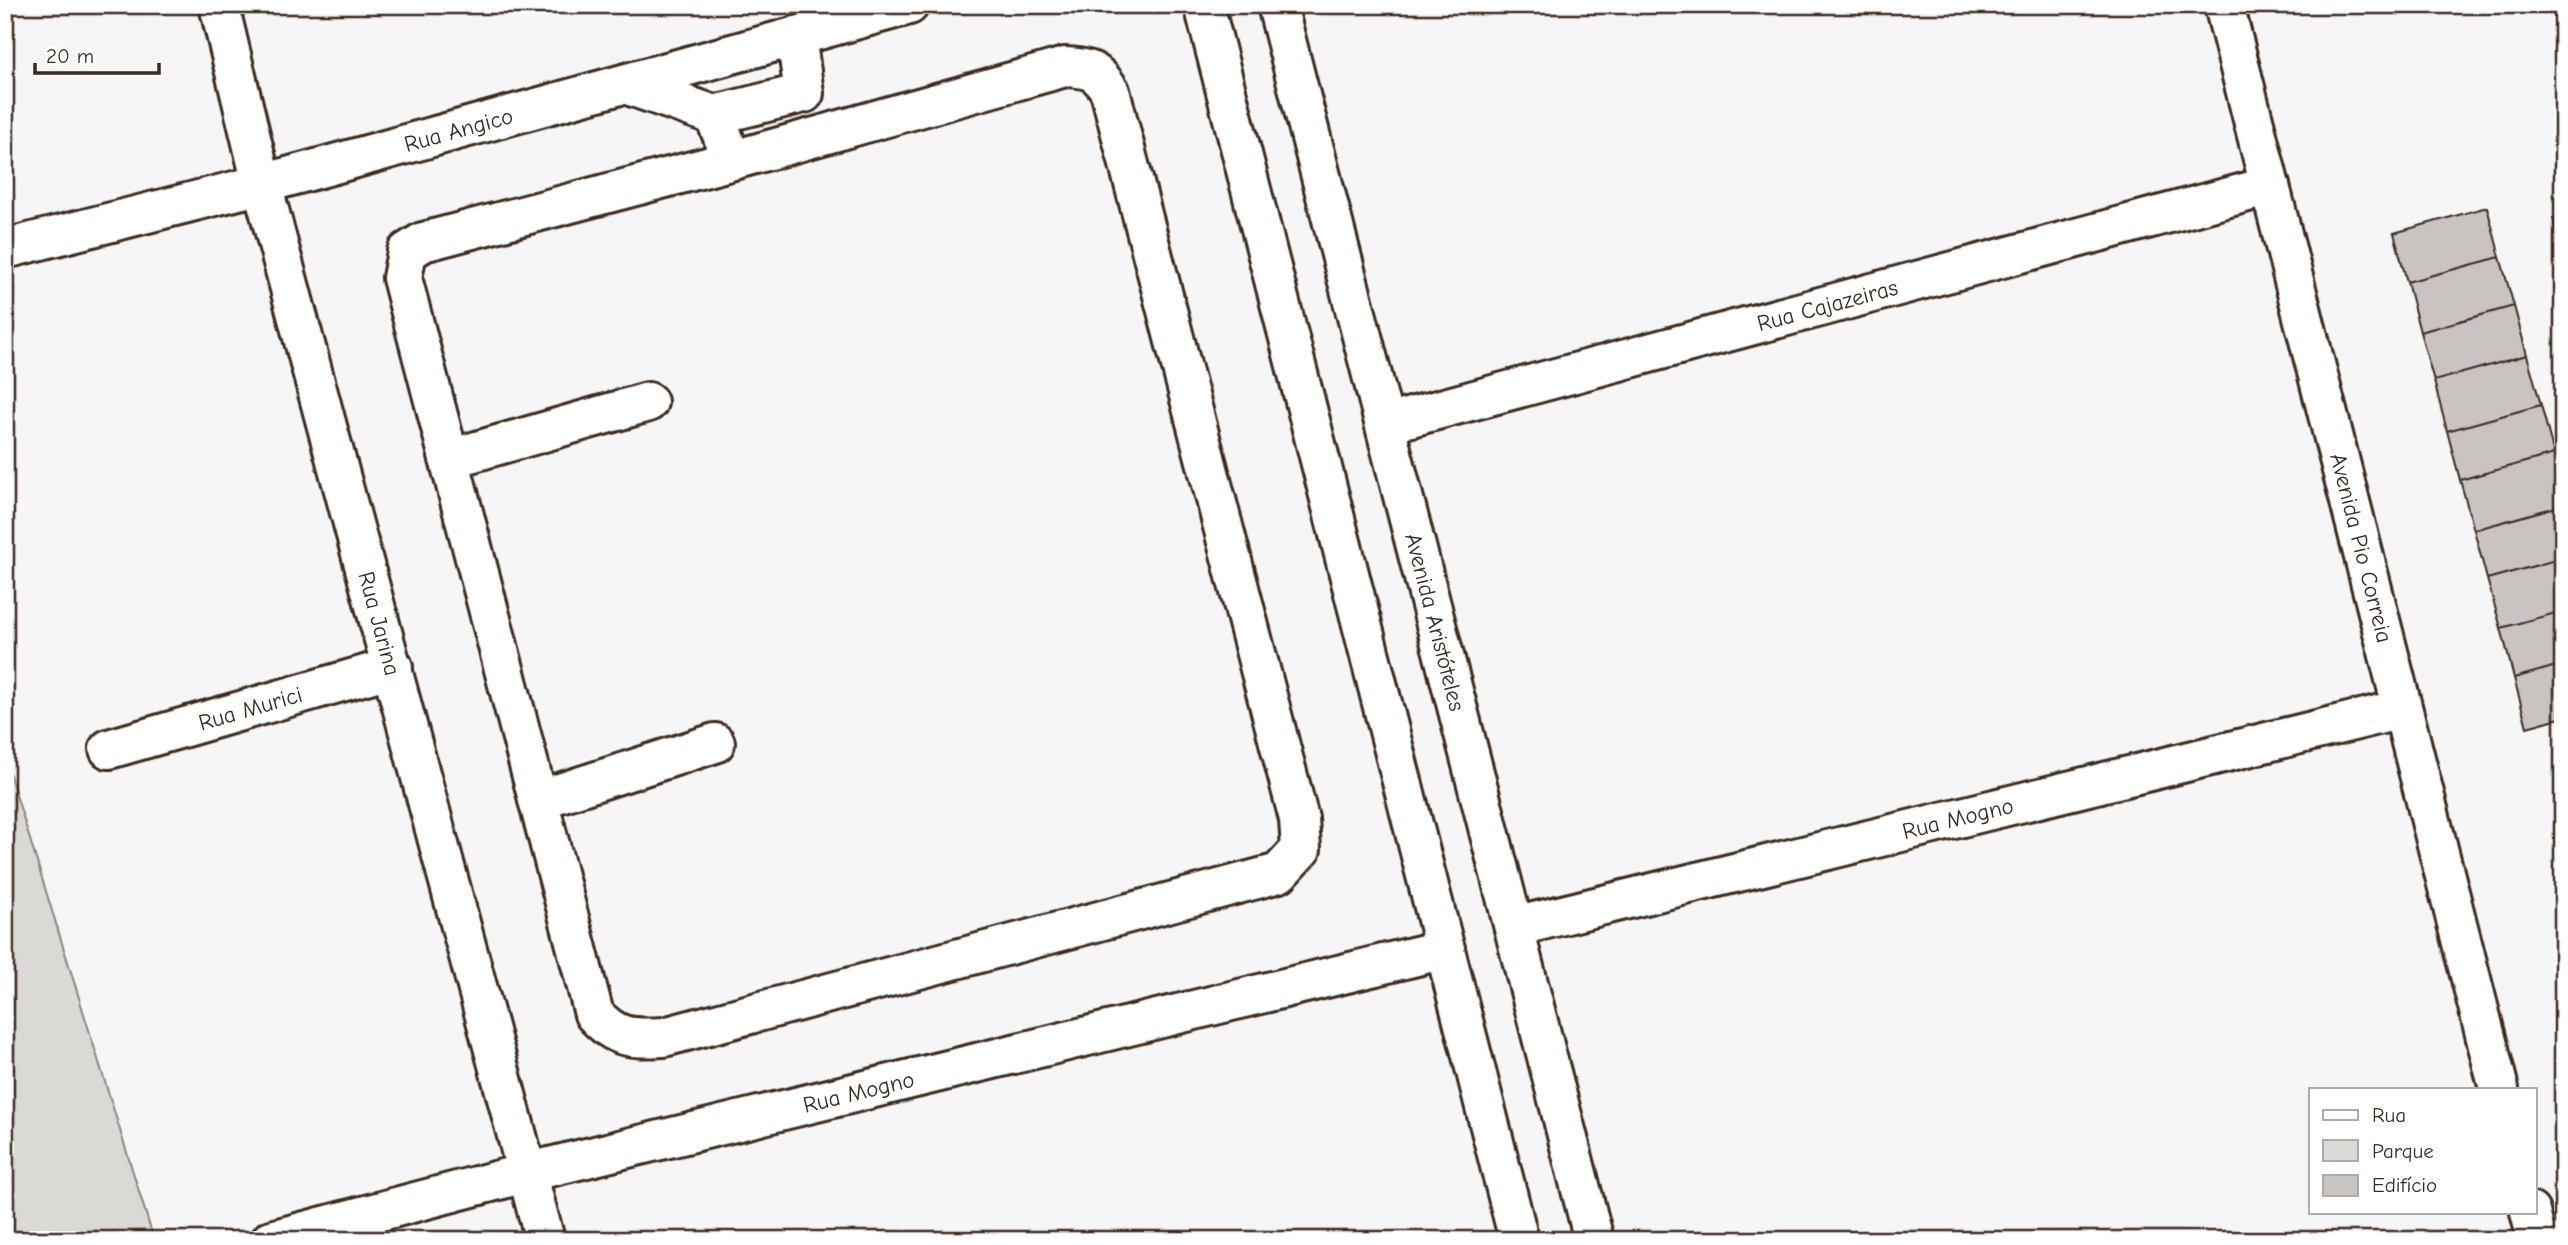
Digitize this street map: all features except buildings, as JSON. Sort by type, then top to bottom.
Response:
[{"type":"street","name":"Rua Jarina","points":[[219,5],[262,184],[545,1240]]},
{"type":"street","name":"Rua Angico","points":[[5,249],[262,184],[909,5]]},
{"type":"street","points":[[1204,5],[1519,1240]]},
{"type":"street","name":"Avenida Aristóteles","points":[[1277,5],[1594,1240]]},
{"type":"street","name":"Avenida Pio Correia","points":[[2224,5],[2499,1088]]},
{"type":"street","points":[[796,36],[806,109],[814,135]]},
{"type":"street","points":[[1065,67],[1085,67],[1101,77],[1110,91],[1299,819],[1301,849],[1279,873],[664,1037],[628,1038],[607,1029],[594,1014],[402,278],[407,252],[423,242],[726,162],[814,135],[843,131],[1065,67]]},
{"type":"street","points":[[625,84],[714,115],[804,93]]},
{"type":"street","points":[[714,115],[724,139],[726,162]]},
{"type":"street","name":"Rua Cajazeiras","points":[[1385,424],[2270,186]]},
{"type":"street","points":[[449,459],[648,402]]},
{"type":"street","name":"Rua Murici","points":[[109,749],[393,667]]},
{"type":"street","name":"Rua Mogno","points":[[1514,927],[2402,709]]},
{"type":"street","points":[[538,800],[715,743]]},
{"type":"street","name":"Rua Mogno","points":[[271,1240],[528,1172],[1445,949]]},
{"type":"green space","points":[[5,759],[154,1240],[5,1240]]}]
